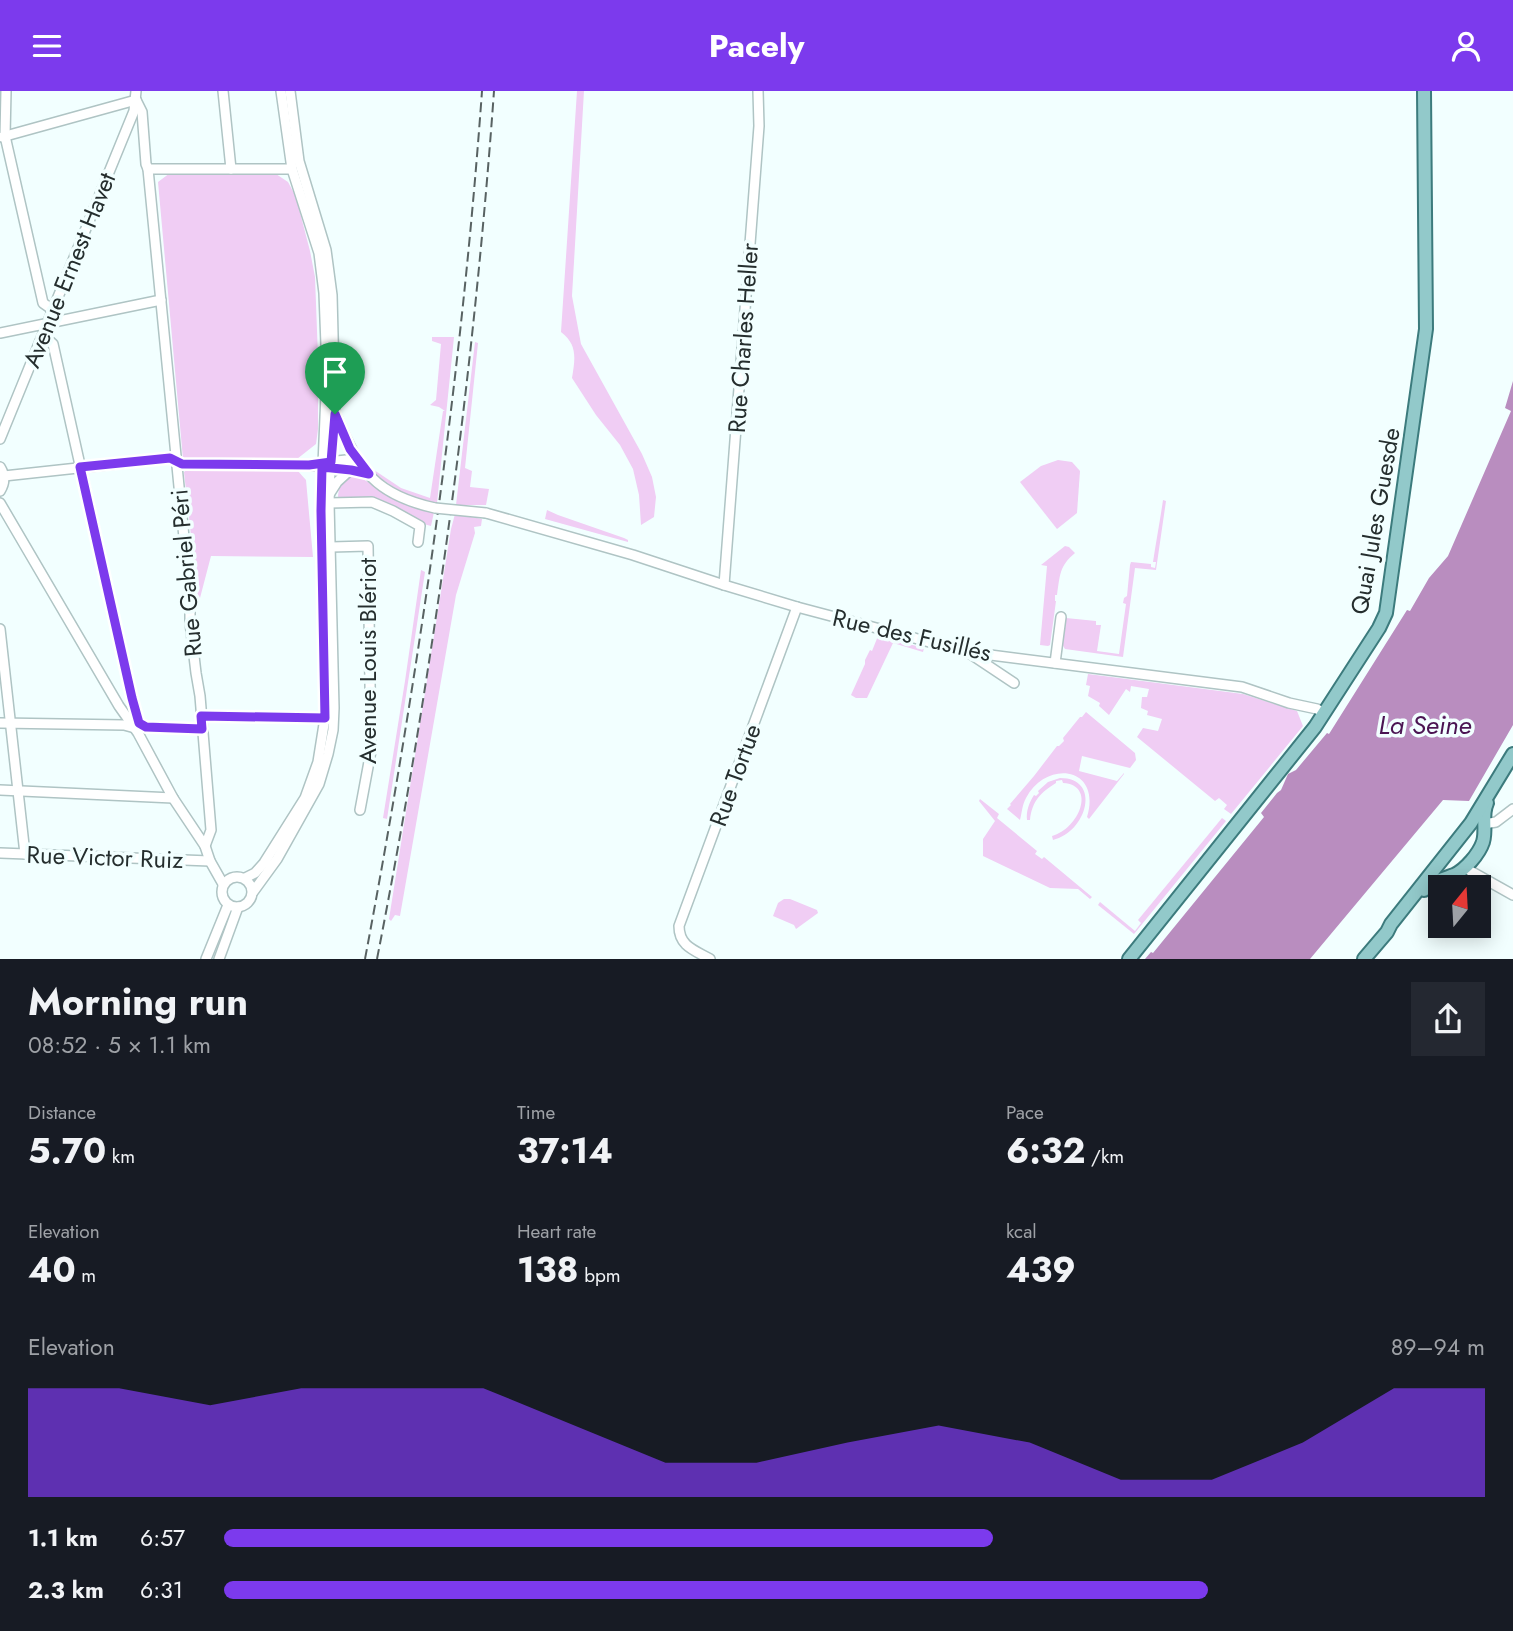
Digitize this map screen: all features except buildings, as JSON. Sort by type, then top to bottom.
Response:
[{"type":"main road","name":"Quai Jules Guesde","points":[[1129,959],[1316,725],[1386,613],[1426,329],[1424,91]]},
{"type":"main road","points":[[1370,957],[1391,924],[1471,823],[1513,754]]},
{"type":"main road","points":[[1387,932],[1395,927],[1431,883],[1460,871],[1476,854],[1483,843],[1486,805],[1513,761]]},
{"type":"main road","points":[[1458,839],[1473,844],[1476,854]]},
{"type":"main road","points":[[1458,839],[1443,867],[1446,872],[1460,871]]},
{"type":"street","points":[[6,91],[3,137],[43,303],[53,310]]},
{"type":"street","points":[[223,91],[231,169]]},
{"type":"street","points":[[206,959],[233,906],[248,902],[305,811],[319,784],[333,730],[324,293],[319,253],[292,169],[281,91]]},
{"type":"street","points":[[245,878],[255,873],[264,863],[305,797],[318,762],[325,718],[321,511],[335,414],[332,295],[326,250],[299,161],[290,91]]},
{"type":"street","name":"Rue Charles Heller","points":[[724,585],[758,139],[758,91]]},
{"type":"street","points":[[3,137],[136,95]]},
{"type":"street","name":"Rue Gabriel Péri","points":[[136,95],[142,112],[148,169],[201,716],[211,830],[205,846]]},
{"type":"street","name":"Avenue Ernest Havet","points":[[0,439],[134,111],[136,95]]},
{"type":"street","points":[[148,169],[292,169]]},
{"type":"street","points":[[0,333],[160,300]]},
{"type":"street","points":[[43,335],[53,344],[132,698],[139,723],[146,727]]},
{"type":"street","points":[[335,414],[350,449],[369,474]]},
{"type":"street","points":[[0,491],[4,482],[2,471],[170,458],[182,464],[326,465],[369,474]]},
{"type":"street","points":[[326,465],[346,460],[359,462]]},
{"type":"street","points":[[329,498],[337,482],[351,470]]},
{"type":"street","name":"Rue des Fusillés","points":[[369,474],[390,492],[413,503],[485,513],[547,530],[927,646],[1242,687],[1324,713]]},
{"type":"street","points":[[329,498],[372,502],[393,511],[420,526],[418,542]]},
{"type":"street","points":[[0,503],[135,728],[173,798],[205,846],[223,884],[222,895],[233,906]]},
{"type":"street","name":"Avenue Louis Blériot","points":[[331,547],[368,547],[371,751],[360,810]]},
{"type":"street","name":"Rue Tortue","points":[[710,959],[683,943],[679,926],[797,607]]},
{"type":"street","points":[[1055,663],[1061,617]]},
{"type":"street","points":[[0,629],[5,723],[19,792],[24,854]]},
{"type":"street","points":[[967,652],[1014,683]]},
{"type":"street","points":[[998,656],[998,673]]},
{"type":"street","points":[[120,706],[132,698]]},
{"type":"street","points":[[1297,704],[1311,715],[1316,725]]},
{"type":"street","points":[[201,716],[325,718]]},
{"type":"street","points":[[5,723],[202,729]]},
{"type":"street","points":[[0,790],[173,798]]},
{"type":"street","points":[[1484,824],[1496,822],[1513,809]]},
{"type":"street","name":"Rue Victor Ruiz","points":[[0,853],[210,861]]},
{"type":"street","points":[[1460,871],[1513,895]]},
{"type":"street","points":[[223,884],[231,877],[245,878],[253,892]]},
{"type":"street","points":[[219,959],[233,906]]},
{"type":"shaded area","points":[[577,91],[584,91],[572,296],[581,344],[652,477],[656,497],[654,517],[641,525],[639,495],[633,469],[620,445],[572,378],[573,347],[561,332]]},
{"type":"shaded area","points":[[170,173],[276,174],[288,182],[296,197],[315,277],[318,429],[316,444],[292,462],[183,459],[158,182]]},
{"type":"shaded area","points":[[432,337],[454,337],[437,503],[409,495],[370,470],[371,468],[401,488],[430,498],[445,411],[430,405],[436,400],[441,344],[432,341]]},
{"type":"shaded area","points":[[475,342],[478,343],[465,468],[472,471],[470,487],[489,489],[486,505],[456,505]]},
{"type":"shaded area","points":[[1058,460],[1072,462],[1080,471],[1077,513],[1057,529],[1020,482],[1041,466]]},
{"type":"shaded area","points":[[188,469],[297,470],[306,480],[313,557],[211,556],[198,599],[184,472]]},
{"type":"shaded area","points":[[352,476],[365,480],[397,501],[434,512],[431,526],[370,498],[338,499],[341,485]]},
{"type":"shaded area","points":[[1163,500],[1166,501],[1156,570],[1135,568],[1123,657],[1065,649],[1062,644],[1066,618],[1096,621],[1096,625],[1101,625],[1097,651],[1119,654],[1126,604],[1123,603],[1127,596],[1130,565],[1131,562],[1151,564],[1151,567],[1155,568],[1156,562],[1153,562]]},
{"type":"shaded area","points":[[547,510],[624,538],[628,542],[545,519]]},
{"type":"shaded area","points":[[455,514],[482,519],[481,526],[474,527],[475,533],[456,595],[400,916],[395,915],[391,921],[389,919]]},
{"type":"shaded area","points":[[1065,546],[1075,553],[1061,572],[1055,595],[1050,645],[1040,645],[1047,566],[1041,565]]},
{"type":"shaded area","points":[[421,570],[425,572],[387,819],[383,818]]},
{"type":"shaded area","points":[[878,636],[924,648],[923,652],[893,643],[867,698],[856,698],[851,695]]},
{"type":"shaded area","points":[[1088,674],[1243,694],[1297,711],[1303,726],[1231,814],[1224,809],[1227,805],[1219,798],[1215,801],[1137,737],[1143,728],[1158,731],[1162,719],[1147,715],[1148,711],[1141,708],[1142,697],[1147,697],[1149,689],[1131,686],[1130,692],[1126,689],[1109,715],[1099,706],[1100,703],[1088,696]]},
{"type":"shaded area","points":[[1086,712],[1135,753],[1136,760],[1130,768],[1082,756],[1079,771],[1117,781],[1124,773],[1089,819],[1087,817],[1090,800],[1087,787],[1080,779],[1070,774],[1058,774],[1046,777],[1035,786],[1025,801],[1020,820],[1007,809],[1010,804]]},
{"type":"shaded area","points":[[1060,778],[1073,780],[1081,787],[1085,806],[1074,827],[1053,840],[1052,836],[1062,832],[1076,817],[1082,799],[1079,791],[1062,780],[1056,781],[1038,798],[1030,820],[1027,820],[1027,813],[1034,795],[1048,782]]},
{"type":"shaded area","points":[[980,799],[999,814],[997,818],[1037,851],[1035,854],[1042,859],[1044,857],[1092,897],[1090,899],[1078,889],[1050,888],[983,856],[983,839],[995,821]]},
{"type":"shaded area","points":[[1222,818],[1226,821],[1134,934],[1098,905],[1100,902],[1135,931],[1141,923],[1138,920]]},
{"type":"shaded area","points":[[784,899],[817,910],[818,913],[796,929],[794,925],[773,916],[778,903]]},
{"type":"water","name":"La Seine","points":[[1513,381],[1513,725],[1469,801],[1443,800],[1310,959],[1145,959],[1153,953],[1264,817],[1261,813],[1281,790],[1288,774],[1296,770],[1327,733],[1329,734],[1407,610],[1410,611],[1429,578],[1448,556],[1511,411],[1505,408]]},
{"type":"railway","points":[[365,959],[403,743],[436,527],[462,309],[482,91]]},
{"type":"railway","points":[[377,959],[416,743],[449,527],[475,309],[494,91]]},
{"type":"route","points":[[335,414],[350,449],[369,474],[322,467],[325,718],[201,716],[202,729],[146,727],[139,723],[80,467],[170,458],[182,464],[309,465],[331,462],[335,414]]}]
